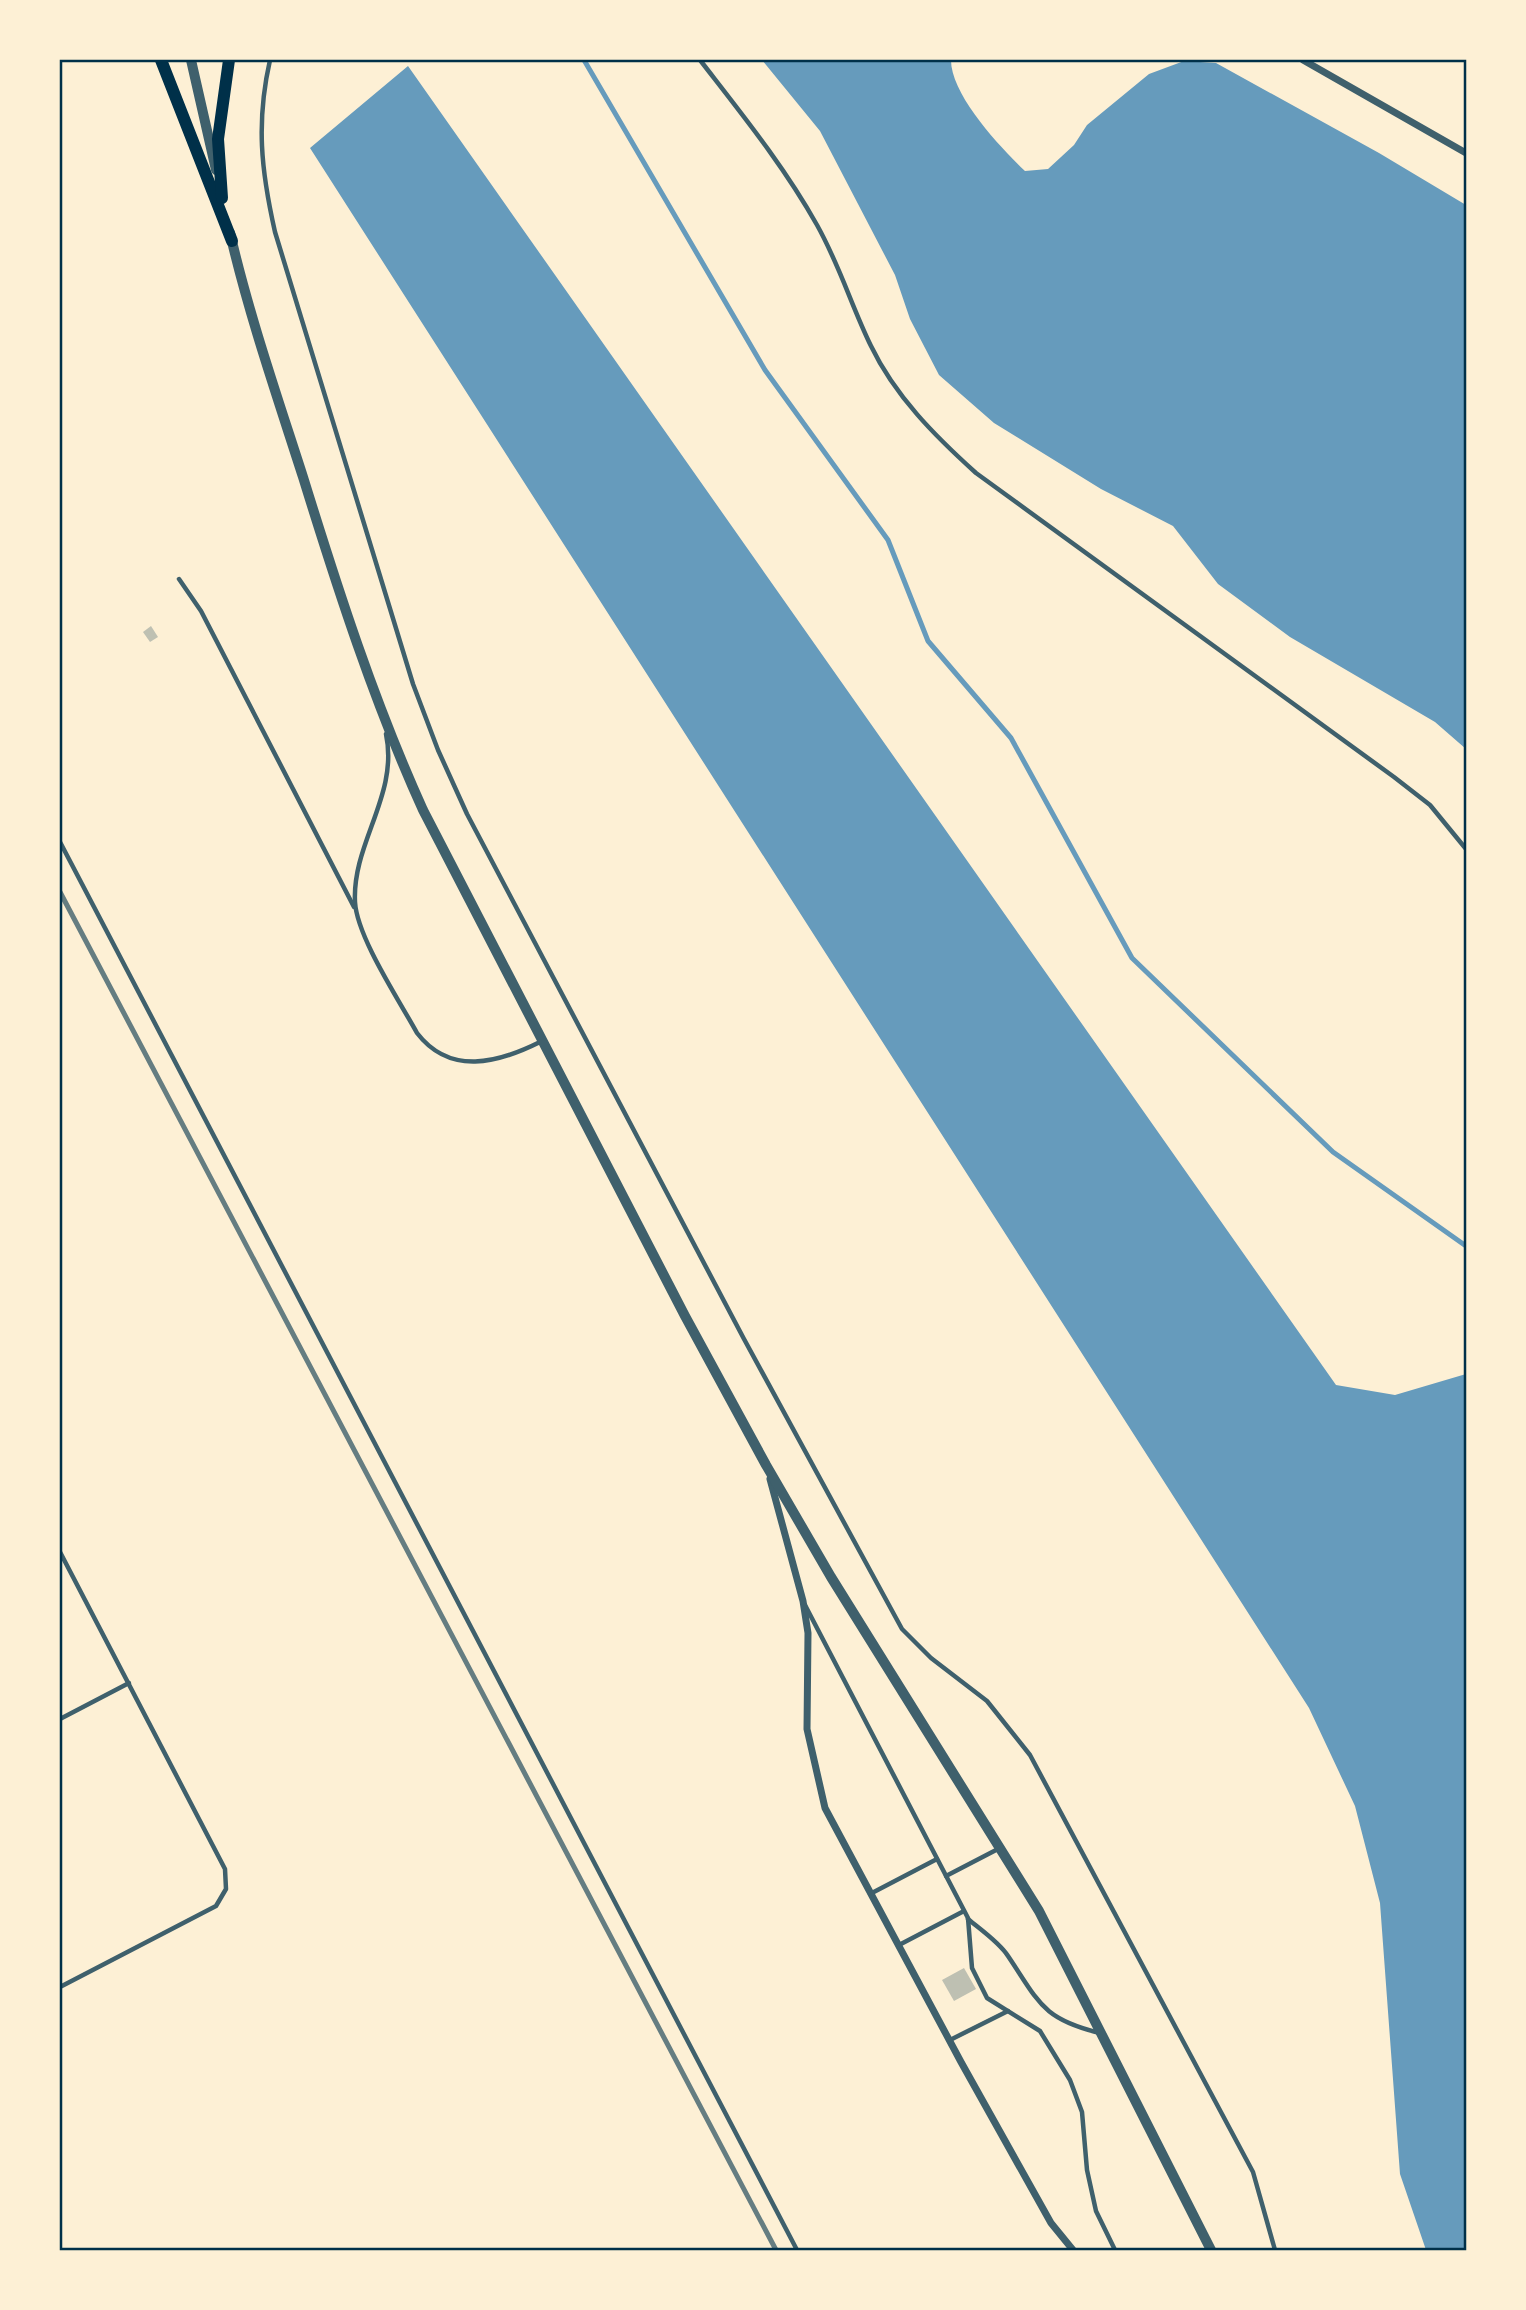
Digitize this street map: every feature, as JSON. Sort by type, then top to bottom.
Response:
[{"type":"main road","points":[[161,60],[232,241]]},
{"type":"main road","points":[[222,198],[218,139],[229,60]]},
{"type":"street","points":[[191,60],[232,241],[282,412],[351,631],[380,709],[423,810],[766,1465],[831,1577],[1000,1847],[1059,1947],[1211,2250]]},
{"type":"street","points":[[1303,60],[1466,153]]},
{"type":"street","points":[[766,1465],[803,1601],[808,1633],[807,1730],[825,1808],[1051,2223],[1073,2250]]},
{"type":"lane","points":[[270,60],[263,89],[260,132],[262,175],[275,232],[401,646],[438,750],[467,814],[744,1339],[902,1629],[930,1658],[987,1701],[1030,1755],[1253,2172],[1275,2250]]},
{"type":"lane","points":[[700,60],[779,165],[815,221],[841,268],[871,346],[915,413],[941,442],[975,473],[1394,777],[1430,806],[1466,849]]},
{"type":"lane","points":[[179,579],[201,611],[358,914],[364,933],[426,1046],[450,1059],[485,1063],[512,1056],[542,1041]]},
{"type":"lane","points":[[358,914],[357,880],[390,773],[388,743],[380,709]]},
{"type":"lane","points":[[60,842],[797,2250]]},
{"type":"lane","points":[[60,1552],[225,1869],[226,1889],[216,1906],[60,1987]]},
{"type":"lane","points":[[803,1601],[968,1918],[1007,1954],[1037,2002],[1070,2025],[1102,2033]]},
{"type":"lane","points":[[60,1720],[129,1684]]},
{"type":"lane","points":[[946,1876],[1000,1847]]},
{"type":"lane","points":[[870,1894],[937,1859]]},
{"type":"lane","points":[[898,1946],[964,1911]]},
{"type":"lane","points":[[968,1918],[972,1968],[987,1997],[1040,2031],[1070,2080],[1082,2112],[1087,2170],[1096,2211],[1115,2250]]},
{"type":"lane","points":[[949,2040],[1008,2011]]},
{"type":"water","points":[[762,60],[951,60],[953,74],[968,104],[991,135],[1025,171],[1048,169],[1074,145],[1087,125],[1149,74],[1184,61],[1216,63],[1379,153],[1466,205],[1466,749],[1435,722],[1290,637],[1218,584],[1173,526],[1101,489],[994,423],[939,375],[910,319],[895,275],[820,131]]},
{"type":"water","points":[[408,66],[1336,1385],[1395,1395],[1466,1374],[1466,2250],[1426,2250],[1400,2174],[1380,1903],[1355,1806],[1309,1708],[310,148]]},
{"type":"building","points":[[151,626],[158,637],[150,642],[143,632]]},
{"type":"building","points":[[964,1968],[976,1989],[954,2001],[942,1980]]},
{"type":"waterway","points":[[584,60],[765,370],[888,540],[928,641],[1011,738],[1132,958],[1333,1152],[1466,1246]]},
{"type":"railway","points":[[60,892],[776,2250]]}]
